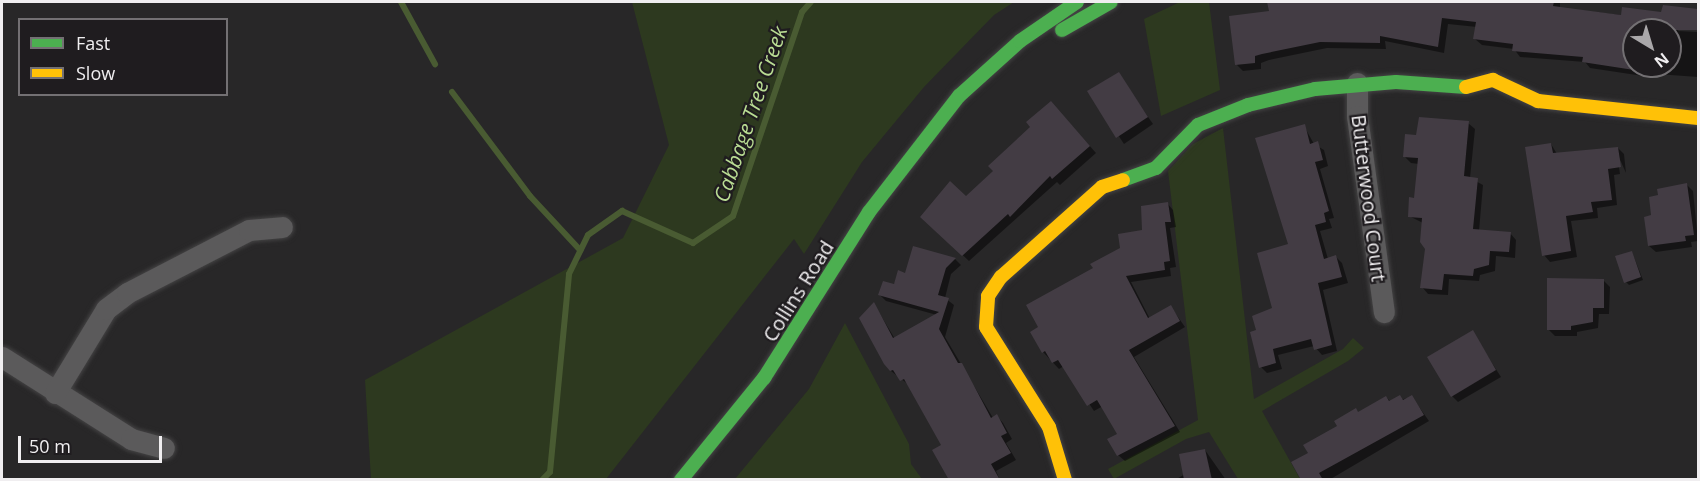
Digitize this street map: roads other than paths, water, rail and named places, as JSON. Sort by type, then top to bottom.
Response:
[{"type":"street","name":"Collins Road","points":[[681,480],[764,378],[806,318],[869,212],[943,120],[959,96],[986,70],[1077,2]]},
{"type":"street","name":"Collins Road","points":[[943,120],[1056,33],[1111,2]]},
{"type":"street","points":[[1065,480],[1049,427],[986,327],[984,305],[994,285],[1102,187],[1156,168],[1198,125],[1281,95],[1357,83],[1413,83],[1458,89],[1493,80],[1538,101],[1698,118]]},
{"type":"street","name":"Butterwood Court","points":[[1357,83],[1357,116],[1384,312]]},
{"type":"street","points":[[55,393],[106,309],[127,293],[249,230],[282,227]]},
{"type":"street","points":[[2,357],[55,393],[131,439],[164,448]]},
{"type":"waterway","points":[[401,2],[435,64]]},
{"type":"waterway","name":"Cabbage Tree Creek","points":[[542,480],[550,472],[569,274],[588,235],[622,211],[693,243],[733,216],[802,12],[811,2]]},
{"type":"waterway","points":[[452,92],[530,196],[580,250]]}]
